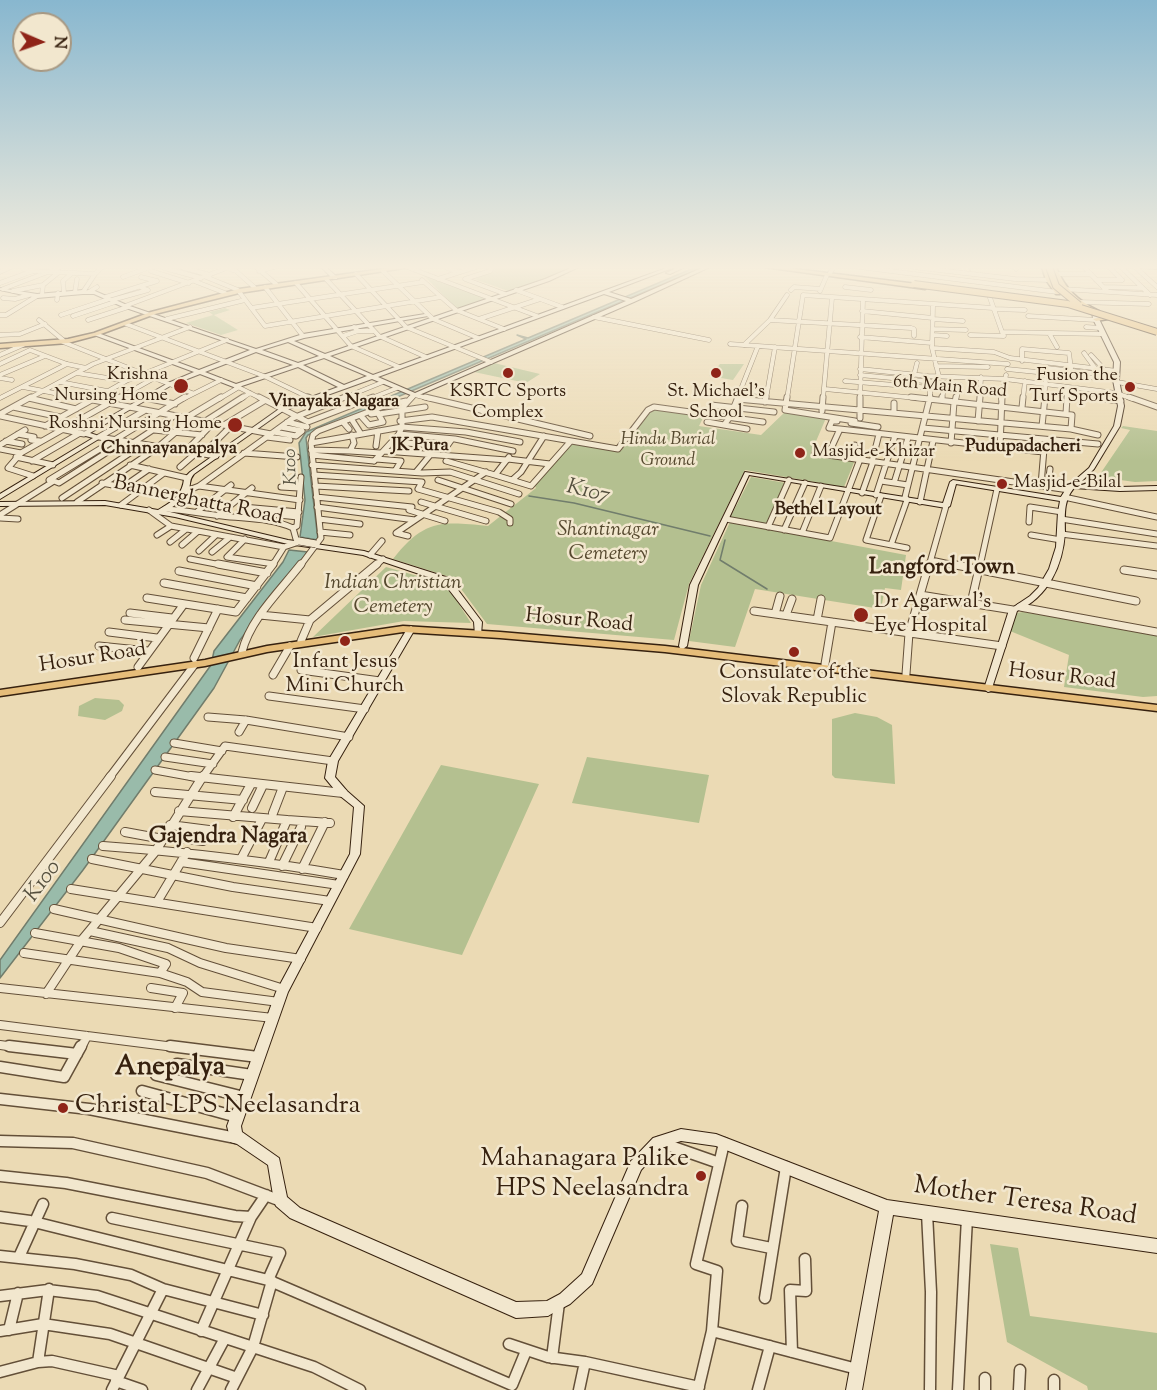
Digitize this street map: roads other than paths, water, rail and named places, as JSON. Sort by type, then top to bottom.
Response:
[{"type":"main road","points":[[0,345],[63,341],[97,332]]},
{"type":"main road","points":[[0,345],[63,341],[102,332]]},
{"type":"main road","name":"Hosur Road","points":[[0,687],[194,661],[405,624],[664,649],[1157,708]]},
{"type":"main road","name":"Hosur Road","points":[[0,693],[373,632],[411,629],[478,631],[683,646],[988,686],[1157,702]]},
{"type":"street","points":[[0,335],[25,332]]},
{"type":"street","points":[[53,332],[63,341],[192,393]]},
{"type":"street","points":[[148,332],[264,376],[312,399]]},
{"type":"street","points":[[0,415],[86,368],[179,332]]},
{"type":"street","points":[[204,332],[296,364],[343,387]]},
{"type":"street","points":[[300,332],[303,336]]},
{"type":"street","points":[[32,461],[170,384],[254,351],[303,336],[327,332]]},
{"type":"street","points":[[340,332],[351,346],[399,367]]},
{"type":"street","points":[[343,336],[352,334],[354,337],[370,332]]},
{"type":"street","points":[[375,332],[379,336],[426,357]]},
{"type":"street","points":[[79,500],[157,448],[188,419],[237,386],[391,332]]},
{"type":"street","points":[[418,332],[486,360]]},
{"type":"street","points":[[464,332],[478,338]]},
{"type":"street","points":[[186,491],[187,478],[250,430],[281,410],[496,332]]},
{"type":"street","points":[[96,334],[237,386],[309,422],[406,391],[557,332]]},
{"type":"street","points":[[668,332],[709,340]]},
{"type":"street","points":[[744,345],[758,332]]},
{"type":"street","points":[[788,405],[797,332]]},
{"type":"street","points":[[829,332],[822,417],[858,419],[861,411],[860,332]]},
{"type":"street","points":[[914,332],[915,336]]},
{"type":"street","points":[[933,332],[932,346],[939,377]]},
{"type":"street","points":[[937,332],[947,336]]},
{"type":"street","points":[[970,335],[1004,336],[1002,332],[1078,332]]},
{"type":"street","points":[[988,686],[1017,609],[1048,582],[1057,560],[1062,516],[1075,485],[1117,426],[1121,400],[1117,362],[1101,332]]},
{"type":"street","points":[[1049,333],[1058,348]]},
{"type":"street","points":[[860,337],[1000,354]]},
{"type":"street","points":[[45,426],[126,381],[227,340]]},
{"type":"street","points":[[288,340],[406,391],[590,436]]},
{"type":"street","points":[[788,340],[796,341]]},
{"type":"street","points":[[0,355],[22,345],[67,364],[86,368]]},
{"type":"street","points":[[730,345],[1008,364],[1022,359],[1075,376],[1117,377]]},
{"type":"street","points":[[983,345],[985,351]]},
{"type":"street","points":[[997,345],[1000,354],[1008,364],[1021,371],[1047,368],[1104,369]]},
{"type":"street","points":[[724,425],[730,417],[758,346]]},
{"type":"street","points":[[765,402],[775,348]]},
{"type":"street","points":[[1021,371],[1022,349],[1046,348],[1069,353],[1070,368],[1075,376]]},
{"type":"street","points":[[1042,426],[1047,368],[1046,348]]},
{"type":"street","points":[[0,364],[30,350]]},
{"type":"street","points":[[902,350],[902,356]]},
{"type":"street","points":[[1083,353],[1095,369],[1157,389]]},
{"type":"street","points":[[1091,355],[1104,369],[1117,377]]},
{"type":"street","points":[[0,377],[45,356]]},
{"type":"street","points":[[914,375],[917,363]]},
{"type":"street","points":[[0,398],[67,364]]},
{"type":"street","points":[[1000,447],[1000,406],[1008,364]]},
{"type":"street","points":[[936,366],[988,367]]},
{"type":"street","points":[[894,373],[895,367]]},
{"type":"street","points":[[860,369],[939,377],[981,377],[1025,381],[1107,392],[1121,400],[1138,402]]},
{"type":"street","points":[[77,373],[126,381]]},
{"type":"street","points":[[860,375],[944,389],[942,400]]},
{"type":"street","points":[[0,377],[12,380]]},
{"type":"street","points":[[33,476],[8,468],[18,455],[156,377]]},
{"type":"street","points":[[978,421],[981,377]]},
{"type":"street","points":[[123,442],[59,483],[49,480],[192,393],[221,380]]},
{"type":"street","points":[[60,381],[108,391]]},
{"type":"street","points":[[845,381],[929,385]]},
{"type":"street","points":[[1022,408],[1025,381]]},
{"type":"street","points":[[163,510],[186,491],[200,486],[287,422],[383,382]]},
{"type":"street","points":[[891,545],[907,500],[905,498],[908,485],[927,416],[930,399],[929,385]]},
{"type":"street","points":[[951,443],[955,402],[960,385]]},
{"type":"street","points":[[23,387],[250,430],[290,440]]},
{"type":"street","points":[[1066,414],[1067,387]]},
{"type":"street","name":"6th Main Road","points":[[825,389],[1043,410],[1072,415],[1071,429]]},
{"type":"street","points":[[740,390],[766,393]]},
{"type":"street","points":[[368,469],[399,434],[400,411],[405,401],[406,391]]},
{"type":"street","points":[[1107,392],[1109,399]]},
{"type":"street","points":[[204,422],[250,393]]},
{"type":"street","points":[[28,398],[76,409]]},
{"type":"street","points":[[145,398],[175,404]]},
{"type":"street","points":[[1095,398],[1138,402],[1157,407]]},
{"type":"street","points":[[737,399],[822,411],[879,409],[894,413],[1071,429],[1098,435]]},
{"type":"street","points":[[203,454],[227,426],[264,401]]},
{"type":"street","points":[[242,652],[244,640],[260,615],[288,577],[317,544],[320,532],[311,452],[314,433],[405,401],[425,407],[432,417]]},
{"type":"street","points":[[894,403],[894,413]]},
{"type":"street","points":[[711,405],[774,412]]},
{"type":"street","points":[[12,407],[60,417]]},
{"type":"street","points":[[362,415],[425,407]]},
{"type":"street","points":[[311,443],[378,431],[432,417],[618,449],[648,410],[654,407],[763,422]]},
{"type":"street","points":[[0,496],[144,411]]},
{"type":"street","points":[[362,415],[369,424],[383,422],[379,414]]},
{"type":"street","points":[[0,415],[123,442],[216,456]]},
{"type":"street","points":[[133,443],[174,416]]},
{"type":"street","points":[[352,420],[361,434]]},
{"type":"street","points":[[878,427],[832,421],[829,428],[951,443],[1044,451],[1045,486]]},
{"type":"street","points":[[287,422],[307,427]]},
{"type":"street","points":[[343,422],[349,429]]},
{"type":"street","points":[[706,422],[747,429]]},
{"type":"street","points":[[186,451],[213,423]]},
{"type":"street","points":[[401,424],[466,432],[520,442]]},
{"type":"street","points":[[1089,433],[1094,424]]},
{"type":"street","points":[[270,434],[296,436],[302,431],[281,427]]},
{"type":"street","points":[[923,428],[1098,444]]},
{"type":"street","points":[[828,454],[840,429]]},
{"type":"street","points":[[25,430],[0,447],[32,461],[52,465]]},
{"type":"street","points":[[153,430],[172,435],[200,437]]},
{"type":"street","points":[[376,446],[378,431]]},
{"type":"street","points":[[495,476],[527,433]]},
{"type":"street","points":[[18,434],[41,441]]},
{"type":"street","points":[[399,434],[452,439],[513,451]]},
{"type":"street","points":[[862,492],[879,434]]},
{"type":"street","points":[[350,452],[354,443],[352,435]]},
{"type":"street","points":[[512,480],[529,461],[544,436]]},
{"type":"street","points":[[895,436],[866,540],[907,548]]},
{"type":"street","points":[[894,483],[908,438]]},
{"type":"street","points":[[392,442],[447,446],[452,439]]},
{"type":"street","points":[[6,441],[22,444]]},
{"type":"street","points":[[920,502],[933,441]]},
{"type":"street","points":[[446,461],[531,486],[570,442]]},
{"type":"street","points":[[62,498],[142,445]]},
{"type":"street","points":[[850,458],[855,445]]},
{"type":"street","points":[[490,458],[497,447]]},
{"type":"street","points":[[311,452],[379,456],[431,454],[550,464]]},
{"type":"street","points":[[311,452],[350,452],[401,461],[394,471]]},
{"type":"street","points":[[180,467],[196,453]]},
{"type":"street","points":[[244,453],[297,457]]},
{"type":"street","points":[[815,453],[850,458],[861,457],[872,462],[1045,486],[1157,486]]},
{"type":"street","points":[[416,472],[431,454]]},
{"type":"street","points":[[471,467],[478,457]]},
{"type":"street","points":[[726,519],[831,538],[861,457]]},
{"type":"street","points":[[130,465],[187,478]]},
{"type":"street","points":[[312,465],[394,471],[450,472]]},
{"type":"street","points":[[438,468],[519,494]]},
{"type":"street","points":[[123,487],[149,469]]},
{"type":"street","points":[[1045,486],[1050,469]]},
{"type":"street","points":[[408,536],[396,533],[415,523],[424,514],[486,472]]},
{"type":"street","points":[[123,504],[164,473]]},
{"type":"street","points":[[683,646],[694,585],[747,473],[946,506]]},
{"type":"street","points":[[314,475],[422,482],[417,489],[451,497],[499,513],[510,519],[510,523]]},
{"type":"street","points":[[293,528],[297,526],[301,477]]},
{"type":"street","points":[[438,480],[511,504]]},
{"type":"street","points":[[768,527],[789,480]]},
{"type":"street","points":[[0,517],[20,501],[54,481]]},
{"type":"street","points":[[881,481],[922,488]]},
{"type":"street","points":[[906,674],[909,633],[953,482],[997,489],[1075,485],[1106,487]]},
{"type":"street","points":[[102,483],[123,487],[147,496]]},
{"type":"street","points":[[784,530],[805,483]]},
{"type":"street","points":[[198,511],[231,485]]},
{"type":"street","points":[[1075,485],[1157,514]]},
{"type":"street","points":[[200,486],[300,500]]},
{"type":"street","points":[[315,486],[409,492]]},
{"type":"street","points":[[802,533],[821,486]]},
{"type":"street","points":[[217,516],[252,488]]},
{"type":"street","points":[[281,488],[299,488]]},
{"type":"street","points":[[971,603],[997,489]]},
{"type":"street","points":[[137,492],[161,494]]},
{"type":"street","points":[[316,497],[412,507],[410,510],[445,521]]},
{"type":"street","name":"Bannerghatta Road","points":[[0,502],[62,498],[163,510]]},
{"type":"street","name":"Bannerghatta Road","points":[[20,501],[79,500]]},
{"type":"street","points":[[421,502],[486,521]]},
{"type":"street","name":"Bannerghatta Road","points":[[123,504],[149,510],[163,510]]},
{"type":"street","points":[[317,507],[415,523]]},
{"type":"street","points":[[1029,522],[1030,507],[1108,526],[1154,533],[1154,546],[1109,540],[1031,535]]},
{"type":"street","points":[[241,509],[298,514]]},
{"type":"street","points":[[149,510],[156,518],[185,530],[284,547],[298,541]]},
{"type":"street","points":[[163,510],[198,511],[217,516],[271,520],[290,525],[298,541]]},
{"type":"street","points":[[163,510],[370,555],[446,580],[478,622],[478,631]]},
{"type":"street","points":[[0,517],[18,519]]},
{"type":"street","points":[[319,519],[360,524]]},
{"type":"street","points":[[157,535],[171,526]]},
{"type":"street","points":[[1108,526],[1109,540]]},
{"type":"street","points":[[170,542],[185,530]]},
{"type":"street","points":[[182,545],[197,532]]},
{"type":"street","points":[[320,532],[350,535]]},
{"type":"street","points":[[199,550],[215,536]]},
{"type":"street","points":[[212,552],[229,538]]},
{"type":"street","points":[[245,539],[226,557],[274,564]]},
{"type":"street","points":[[370,555],[382,541]]},
{"type":"street","points":[[147,598],[236,612],[274,564],[284,547]]},
{"type":"street","points":[[190,558],[267,573]]},
{"type":"street","points":[[301,641],[310,620],[383,559]]},
{"type":"street","points":[[931,560],[1136,601]]},
{"type":"street","points":[[1124,570],[1157,575]]},
{"type":"street","points":[[179,571],[257,586]]},
{"type":"street","points":[[164,583],[247,598]]},
{"type":"street","points":[[920,595],[1157,632]]},
{"type":"street","points":[[775,614],[780,596]]},
{"type":"street","points":[[786,615],[792,599]]},
{"type":"street","points":[[817,620],[821,599]]},
{"type":"street","points":[[138,668],[157,638],[184,604]]},
{"type":"street","points":[[0,923],[194,661],[218,609]]},
{"type":"street","points":[[754,611],[1002,646]]},
{"type":"street","points":[[130,613],[172,618]]},
{"type":"street","points":[[260,615],[310,620]]},
{"type":"street","points":[[125,620],[166,626],[209,626]]},
{"type":"street","points":[[825,664],[832,622]]},
{"type":"street","points":[[195,623],[209,626]]},
{"type":"street","points":[[236,1138],[234,1126],[284,989],[355,854],[354,824],[359,806],[330,778],[333,761],[411,629]]},
{"type":"street","points":[[109,632],[157,638]]},
{"type":"street","points":[[99,646],[148,651]]},
{"type":"street","points":[[273,675],[290,646]]},
{"type":"street","points":[[302,670],[380,681]]},
{"type":"street","points":[[269,696],[365,709]]},
{"type":"street","points":[[208,717],[246,720],[348,737]]},
{"type":"street","points":[[239,732],[246,720]]},
{"type":"street","points":[[174,743],[333,761]]},
{"type":"street","points":[[46,994],[81,940],[157,850],[190,794],[224,748]]},
{"type":"street","points":[[165,757],[213,764]]},
{"type":"street","points":[[155,770],[201,778],[343,793]]},
{"type":"street","points":[[233,816],[251,784]]},
{"type":"street","points":[[252,808],[263,785]]},
{"type":"street","points":[[273,813],[283,788]]},
{"type":"street","points":[[155,792],[243,800]]},
{"type":"street","points":[[179,812],[328,823],[302,869]]},
{"type":"street","points":[[241,859],[262,819]]},
{"type":"street","points":[[269,862],[287,820]]},
{"type":"street","points":[[170,825],[209,830]]},
{"type":"street","points":[[282,866],[301,827]]},
{"type":"street","points":[[125,832],[203,841]]},
{"type":"street","points":[[103,846],[187,852],[269,862],[341,880]]},
{"type":"street","points":[[156,902],[187,852]]},
{"type":"street","points":[[92,859],[233,887],[330,901]]},
{"type":"street","points":[[181,862],[341,880]]},
{"type":"street","points":[[71,889],[317,928]]},
{"type":"street","points":[[54,909],[226,948],[301,959]]},
{"type":"street","points":[[90,931],[168,948],[200,963],[284,989]]},
{"type":"street","points":[[35,933],[81,940],[155,959],[166,964],[160,973]]},
{"type":"street","points":[[24,953],[160,973],[187,982],[202,992],[279,1002]]},
{"type":"street","points":[[0,988],[273,1018]]},
{"type":"street","points":[[151,988],[183,993],[175,1008]]},
{"type":"street","points":[[0,1025],[258,1057]]},
{"type":"street","points":[[0,1067],[64,1077],[87,1036]]},
{"type":"street","points":[[0,1045],[77,1054]]},
{"type":"street","points":[[177,1064],[252,1075]]},
{"type":"street","points":[[156,1075],[244,1097]]},
{"type":"street","points":[[142,1091],[237,1118]]},
{"type":"street","points":[[0,1099],[52,1102],[132,1115],[239,1137],[274,1162],[281,1202]]},
{"type":"street","name":"Mother Teresa Road","points":[[658,1142],[681,1136],[724,1143],[887,1207],[1157,1246]]},
{"type":"street","points":[[0,1141],[73,1143],[207,1173],[266,1195],[281,1202],[295,1213],[516,1310],[548,1308],[587,1279],[636,1166],[658,1142],[719,1163]]},
{"type":"street","points":[[508,1344],[552,1358],[585,1362],[699,1388],[712,1331],[717,1271],[696,1264],[724,1143]]},
{"type":"street","points":[[765,1298],[771,1248],[786,1167]]},
{"type":"street","points":[[0,1176],[66,1183],[235,1216],[251,1217]]},
{"type":"street","points":[[201,1331],[251,1217],[266,1195]]},
{"type":"street","points":[[19,1257],[43,1204]]},
{"type":"street","points":[[742,1206],[737,1240],[771,1248]]},
{"type":"street","points":[[854,1390],[887,1207]]},
{"type":"street","points":[[927,1214],[931,1292],[930,1390]]},
{"type":"street","points":[[0,1217],[35,1222],[270,1280],[512,1385],[526,1351]]},
{"type":"street","points":[[112,1218],[280,1253],[270,1280],[263,1316],[253,1347],[231,1390]]},
{"type":"street","points":[[958,1390],[967,1218]]},
{"type":"street","points":[[0,1256],[75,1264],[131,1275],[163,1289],[263,1316]]},
{"type":"street","points":[[792,1352],[790,1290],[806,1291],[805,1259]]},
{"type":"street","points":[[38,1362],[49,1289]]},
{"type":"street","points":[[0,1296],[49,1289],[78,1291],[314,1367],[360,1390]]},
{"type":"street","points":[[116,1382],[163,1289]]},
{"type":"street","points":[[18,1293],[4,1330],[44,1324],[110,1334],[237,1378]]},
{"type":"street","points":[[552,1358],[559,1302]]},
{"type":"street","points":[[712,1331],[857,1369]]},
{"type":"street","points":[[197,1390],[225,1338]]},
{"type":"street","points":[[758,1390],[770,1346]]},
{"type":"street","points":[[0,1372],[38,1362],[52,1361],[142,1390]]},
{"type":"street","points":[[579,1390],[585,1362]]},
{"type":"street","points":[[1019,1390],[1020,1370]]},
{"type":"waterway","name":"K107","points":[[529,496],[574,503],[710,536]]},
{"type":"waterway","name":"K107","points":[[725,540],[720,560],[767,589]]},
{"type":"place","name":"KSRTC Sports Complex","points":[[508,373]]},
{"type":"place","name":"St. Michael's School","points":[[716,373]]},
{"type":"place","name":"Krishna Nursing Home","points":[[181,386]]},
{"type":"place","name":"Fusion the Turf Sports","points":[[1130,387]]},
{"type":"place","name":"Roshni Nursing Home","points":[[235,425]]},
{"type":"place","name":"Masjid-e-Khizar","points":[[800,453]]},
{"type":"place","name":"Masjid-e-Bilal","points":[[1002,484]]},
{"type":"place","name":"Dr Agarwal's Eye Hospital","points":[[861,615]]},
{"type":"place","name":"Infant Jesus Mini Church","points":[[345,641]]},
{"type":"place","name":"Consulate of the Slovak Republic","points":[[794,652]]},
{"type":"place","name":"Christal LPS Neelasandra","points":[[63,1108]]},
{"type":"place","name":"Mahanagara Palike HPS Neelasandra","points":[[701,1176]]},
{"type":"district","name":"Vinayaka Nagara","points":[[334,403]]},
{"type":"district","name":"JK Pura","points":[[420,447]]},
{"type":"district","name":"Pudupadacheri","points":[[1023,448]]},
{"type":"district","name":"Chinnayanapalya","points":[[169,450]]},
{"type":"district","name":"Bethel Layout","points":[[828,511]]},
{"type":"district","name":"Langford Town","points":[[942,569]]},
{"type":"district","name":"Gajendra Nagara","points":[[228,838]]},
{"type":"district","name":"Anepalya","points":[[170,1069]]},
{"type":"park label","name":"Hindu Burial Ground","points":[[668,451]]},
{"type":"park label","name":"Shantinagar Cemetery","points":[[608,543]]},
{"type":"park label","name":"Indian Christian Cemetery","points":[[393,596]]},
{"type":"water label","name":"K100","points":[[292,467]]},
{"type":"water label","name":"K100","points":[[44,882]]}]
